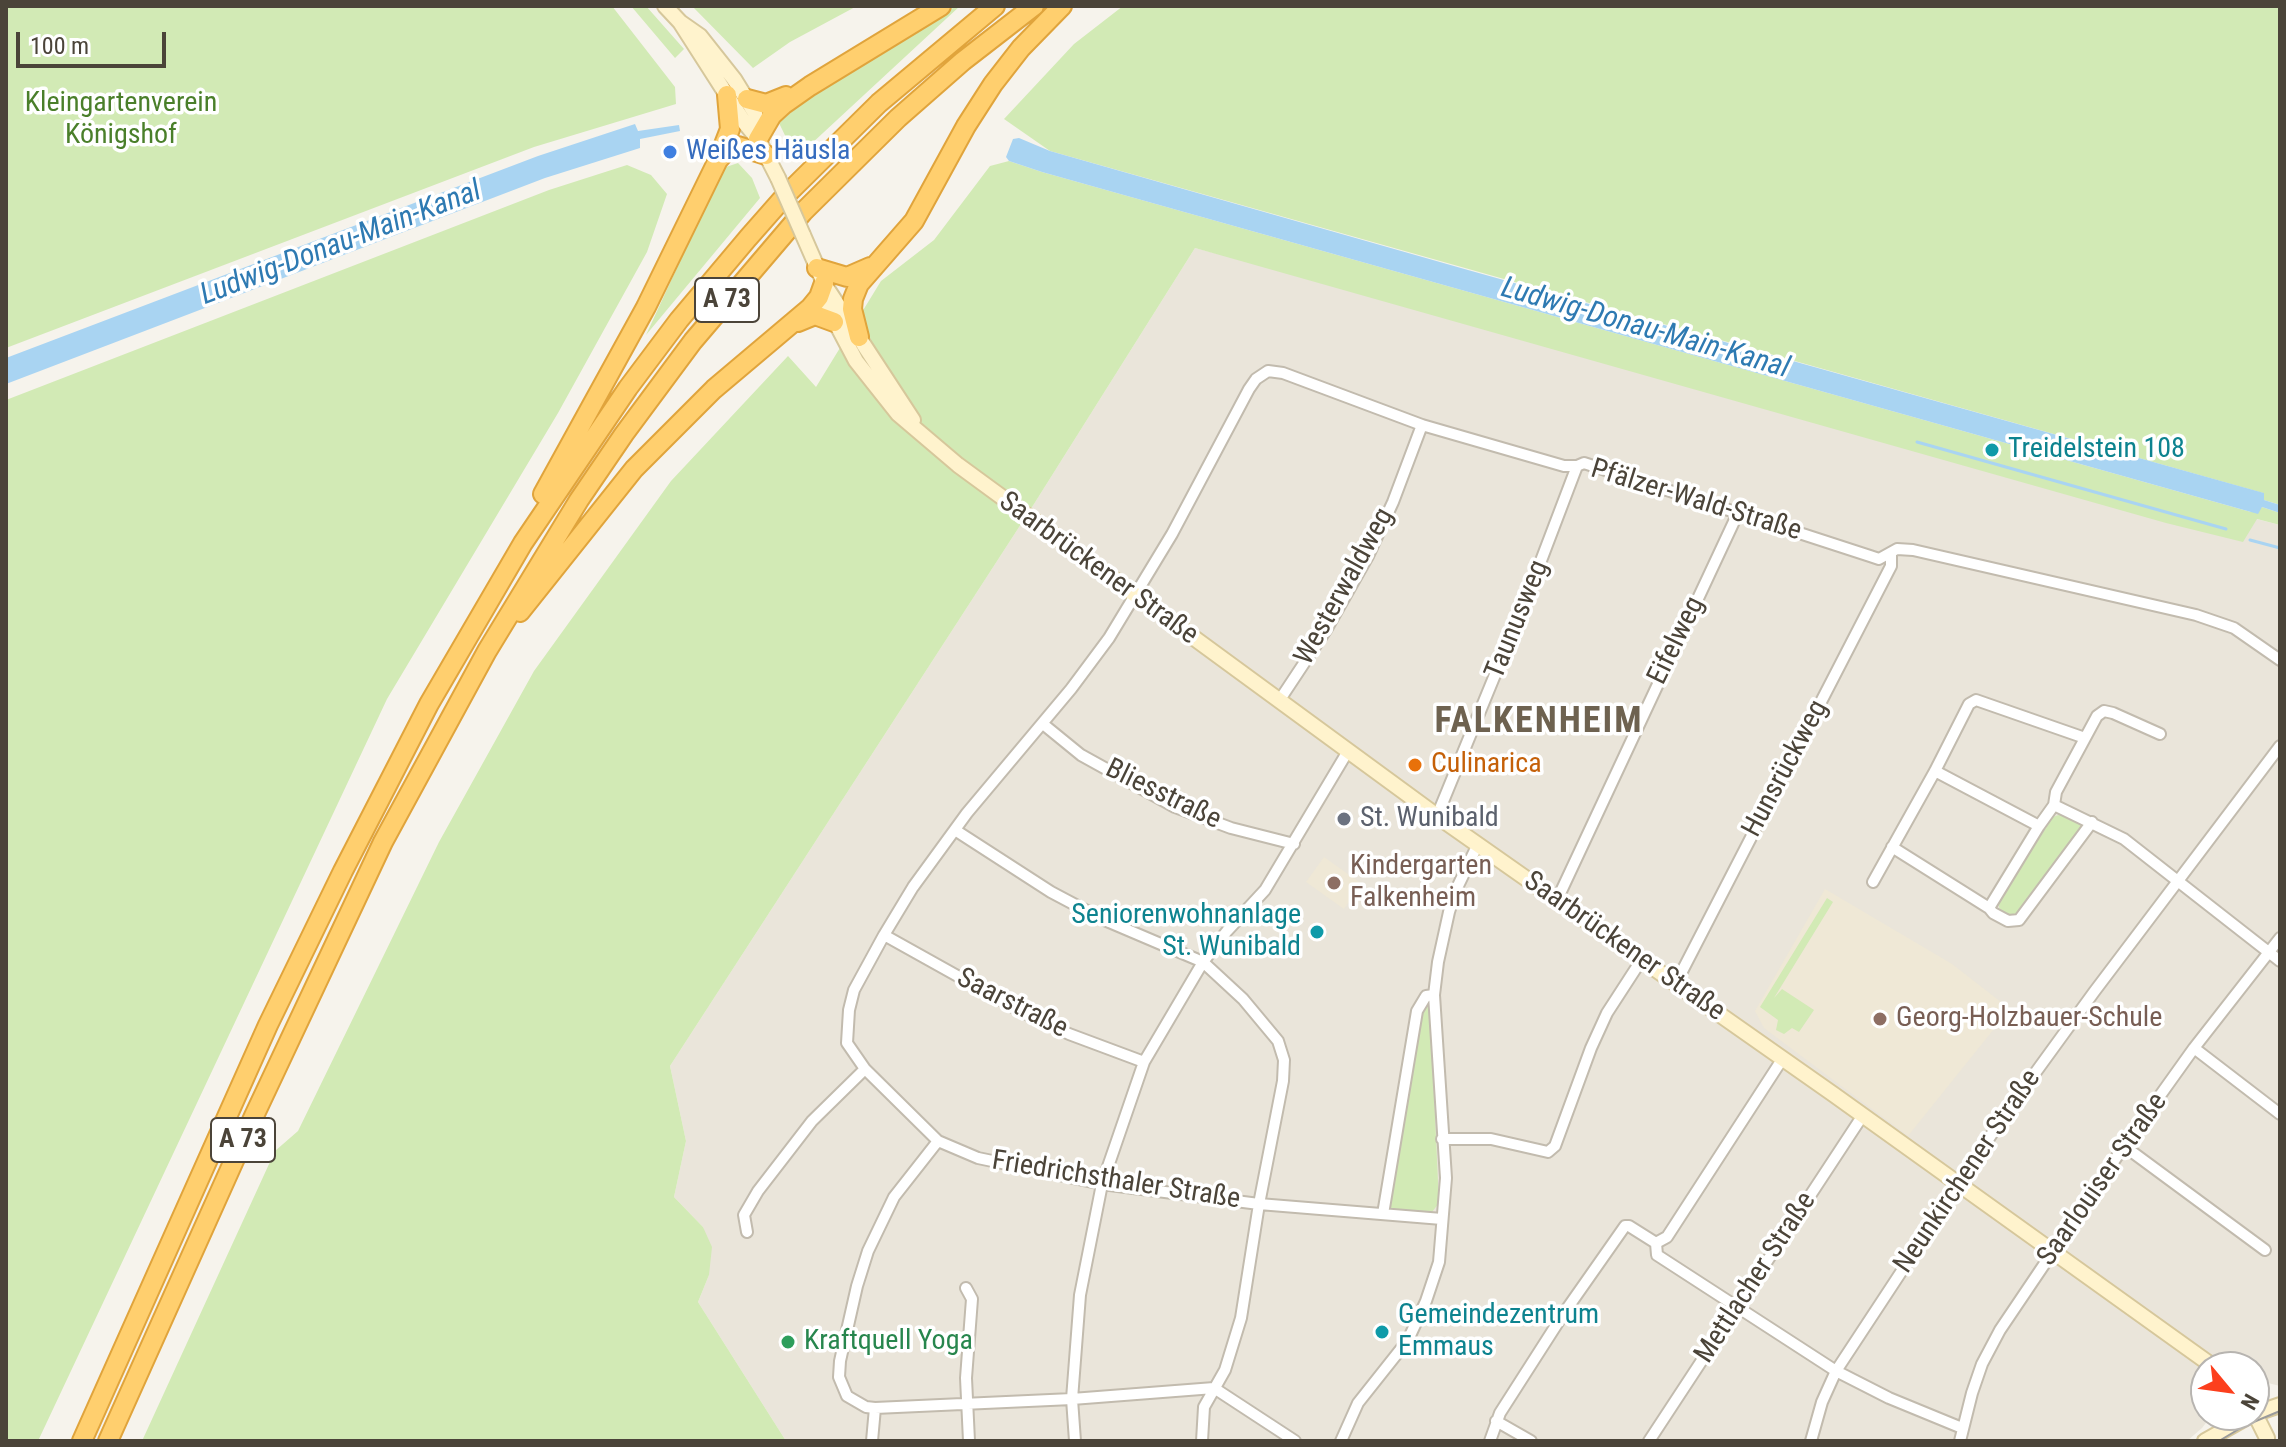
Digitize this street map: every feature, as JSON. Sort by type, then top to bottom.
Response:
[{"type":"highway","points":[[718,160],[726,151],[738,146],[762,147],[775,111],[810,86],[941,6]]},
{"type":"highway","name":"A 73","points":[[82,1441],[268,1025],[349,859],[429,704],[523,543],[636,377],[748,238],[785,196],[879,103],[995,6]]},
{"type":"highway","name":"A 73","points":[[108,1441],[342,926],[421,770],[551,545],[617,445],[686,350],[803,212],[881,134],[963,61],[1034,6]]},
{"type":"highway","points":[[859,337],[853,316],[853,299],[859,284],[914,221],[966,126],[1000,75],[1021,48],[1062,6]]},
{"type":"highway","points":[[747,99],[766,104],[810,86]]},
{"type":"highway","name":"A 73","points":[[523,543],[547,485],[646,307],[718,160],[730,129],[728,87]]},
{"type":"highway","points":[[487,651],[634,469],[714,389],[815,303],[820,276],[847,277],[876,263]]},
{"type":"highway","points":[[788,327],[815,315],[834,322]]},
{"type":"main road","points":[[665,6],[700,36],[744,122],[762,147],[778,178],[820,276]]},
{"type":"main road","points":[[728,87],[747,99],[755,113],[762,147]]},
{"type":"main road","name":"Saarbrückener Straße","points":[[820,276],[834,322],[851,353],[877,388],[898,414],[968,474],[1437,816],[1783,1058],[2192,1351]]},
{"type":"main road","name":"Saarbrückener Straße","points":[[820,276],[923,435]]},
{"type":"main road","points":[[2205,1441],[2223,1431]]},
{"type":"street","name":"Pfälzer-Wald-Straße","points":[[1135,596],[1172,534],[1249,389],[1256,379],[1268,371],[1283,373],[1422,425],[1564,466],[1584,463],[1879,559],[1897,549],[1913,550],[2196,615],[2234,628],[2280,660]]},
{"type":"street","name":"Westerwaldweg","points":[[1279,701],[1326,630],[1368,556],[1393,502],[1422,425]]},
{"type":"street","name":"Taunusweg","points":[[1437,816],[1547,548],[1577,466]]},
{"type":"street","name":"Eifelweg","points":[[1557,900],[1738,513]]},
{"type":"street","name":"Hunsrückweg","points":[[1676,983],[1891,566],[1891,553]]},
{"type":"street","name":"Friedrichsthaler Straße","points":[[1135,596],[1093,660],[996,777],[913,887],[859,979],[849,1010],[847,1043],[865,1069],[938,1141],[978,1158],[1102,1184],[1259,1204],[1442,1219]]},
{"type":"street","points":[[1873,882],[1969,704],[1976,700],[2085,738]]},
{"type":"street","points":[[1989,908],[2054,805],[2056,792],[2097,716],[2104,711],[2160,734]]},
{"type":"street","name":"Bliesstraße","points":[[1043,724],[1081,755],[1175,807],[1231,828],[1294,844]]},
{"type":"street","name":"Neunkirchener Straße","points":[[1811,1441],[1822,1402],[1836,1371],[1959,1183],[2094,992],[2280,746]]},
{"type":"street","points":[[1075,1441],[1072,1399],[1080,1295],[1102,1184],[1144,1062],[1203,962],[1265,890],[1348,751]]},
{"type":"street","points":[[1935,771],[2039,826]]},
{"type":"street","points":[[2054,805],[2124,839],[2280,961]]},
{"type":"street","points":[[1892,847],[1993,913],[2008,921],[2019,920],[2092,822]]},
{"type":"street","points":[[955,830],[1016,871],[1077,906],[1203,962],[1243,999],[1278,1041],[1284,1060],[1283,1081],[1241,1318],[1225,1370],[1204,1407],[1202,1441]]},
{"type":"street","points":[[1341,1441],[1358,1403],[1408,1340],[1439,1262],[1446,1178],[1434,995],[1449,912],[1478,844]]},
{"type":"street","name":"Saarstraße","points":[[884,935],[1022,1012],[1069,1034],[1144,1062]]},
{"type":"street","name":"Saarlouiser Straße","points":[[1960,1441],[1972,1393],[1990,1349],[2124,1146],[2194,1048],[2280,938]]},
{"type":"street","points":[[1442,1139],[1491,1139],[1548,1152],[1555,1146],[1607,1013],[1642,959]]},
{"type":"street","points":[[1383,1214],[1417,1011],[1426,996],[1434,995]]},
{"type":"street","points":[[2194,1048],[2280,1114]]},
{"type":"street","points":[[1656,1243],[1667,1237],[1783,1058]]},
{"type":"street","points":[[747,1232],[744,1215],[768,1178],[812,1121],[865,1069]]},
{"type":"street","name":"Mettlacher Straße","points":[[1649,1441],[1863,1115]]},
{"type":"street","points":[[938,1141],[894,1197],[868,1251],[857,1286],[839,1377],[847,1396],[866,1407],[875,1408],[1072,1399],[1214,1388],[1295,1441]]},
{"type":"street","points":[[2124,1146],[2265,1250]]},
{"type":"street","points":[[1490,1441],[1496,1421],[1564,1313],[1625,1226],[1656,1243]]},
{"type":"street","points":[[1656,1243],[1657,1255],[1836,1371],[1889,1398],[1962,1428]]},
{"type":"street","points":[[966,1288],[972,1299],[967,1352],[969,1441]]},
{"type":"street","points":[[872,1441],[875,1408]]},
{"type":"street","points":[[1496,1421],[1531,1441]]},
{"type":"shaded area","points":[[1195,248],[2280,525],[2280,1386],[2270,1384],[2270,1351],[2190,1351],[2190,1431],[2199,1431],[2187,1441],[786,1441],[698,1302],[709,1275],[703,1227],[674,1197],[686,1141],[670,1066],[1034,504]]},
{"type":"shaded area","name":"Kindergarten Falkenheim","points":[[1324,857],[1362,884],[1344,909],[1306,882]]},
{"type":"shaded area","name":"Georg-Holzbauer-Schule","points":[[1825,889],[1952,964],[2010,1009],[1908,1136],[1764,1028],[1755,1011]]},
{"type":"green space","name":"Kleingartenverein Königshof","points":[[6,6],[612,6],[675,87],[676,104],[534,147],[6,348]]},
{"type":"green space","points":[[631,6],[646,6],[684,49],[675,58]]},
{"type":"green space","points":[[692,6],[857,6],[790,42],[753,68]]},
{"type":"green space","points":[[960,6],[796,158],[779,123],[810,96]]},
{"type":"green space","points":[[1123,6],[2280,6],[2280,505],[2264,500],[2263,493],[1050,151],[1004,119],[1074,44]]},
{"type":"green space","points":[[1009,161],[2251,512],[2262,507],[2280,513],[2280,525],[2257,519],[2243,542],[2166,523],[1195,248],[1034,504],[670,1066],[686,1141],[674,1197],[703,1227],[712,1247],[709,1275],[698,1302],[786,1441],[142,1441],[275,1151],[298,1131],[439,842],[534,671],[671,481],[788,356],[816,387],[881,281],[934,240],[990,166]]},
{"type":"green space","points":[[738,163],[752,178],[760,198],[646,335],[723,168]]},
{"type":"green space","points":[[627,165],[651,175],[667,194],[647,252],[558,413],[387,699],[38,1441],[6,1441],[6,400],[549,190]]},
{"type":"green space","points":[[2064,813],[2082,823],[2082,827],[2016,917],[2000,911],[1998,902],[2053,817]]},
{"type":"green space","points":[[1827,898],[1833,902],[1774,998],[1782,989],[1814,1010],[1799,1032],[1792,1028],[1784,1034],[1776,1030],[1778,1020],[1760,1007]]},
{"type":"green space","points":[[1426,1001],[1430,1005],[1439,1203],[1432,1212],[1387,1208],[1421,1004]]},
{"type":"water","name":"Ludwig-Donau-Main-Kanal","points":[[635,124],[638,131],[679,125],[680,131],[640,139],[640,148],[545,178],[6,384],[6,358],[538,156]]},
{"type":"water","name":"Ludwig-Donau-Main-Kanal","points":[[1019,138],[1050,151],[2264,493],[2264,500],[2280,505],[2280,513],[2262,507],[2258,514],[1042,172],[1009,161],[1006,157],[1013,139]]},
{"type":"waterway","points":[[1917,442],[2226,529]]},
{"type":"waterway","points":[[2250,540],[2280,548]]},
{"type":"tram line","points":[[2219,1441],[2244,1426],[2280,1411]]},
{"type":"place","name":"Weißes Häusla","points":[[670,152]]},
{"type":"place","name":"Treidelstein 108","points":[[1992,450]]},
{"type":"place","name":"Culinarica","points":[[1415,765]]},
{"type":"place","name":"St. Wunibald","points":[[1344,819]]},
{"type":"place","name":"Kindergarten Falkenheim","points":[[1334,883]]},
{"type":"place","name":"Seniorenwohnanlage St. Wunibald","points":[[1317,932]]},
{"type":"place","name":"Georg-Holzbauer-Schule","points":[[1880,1019]]},
{"type":"place","name":"Gemeindezentrum Emmaus","points":[[1382,1332]]},
{"type":"place","name":"Kraftquell Yoga","points":[[788,1342]]},
{"type":"district","name":"FALKENHEIM","points":[[1539,723]]}]
